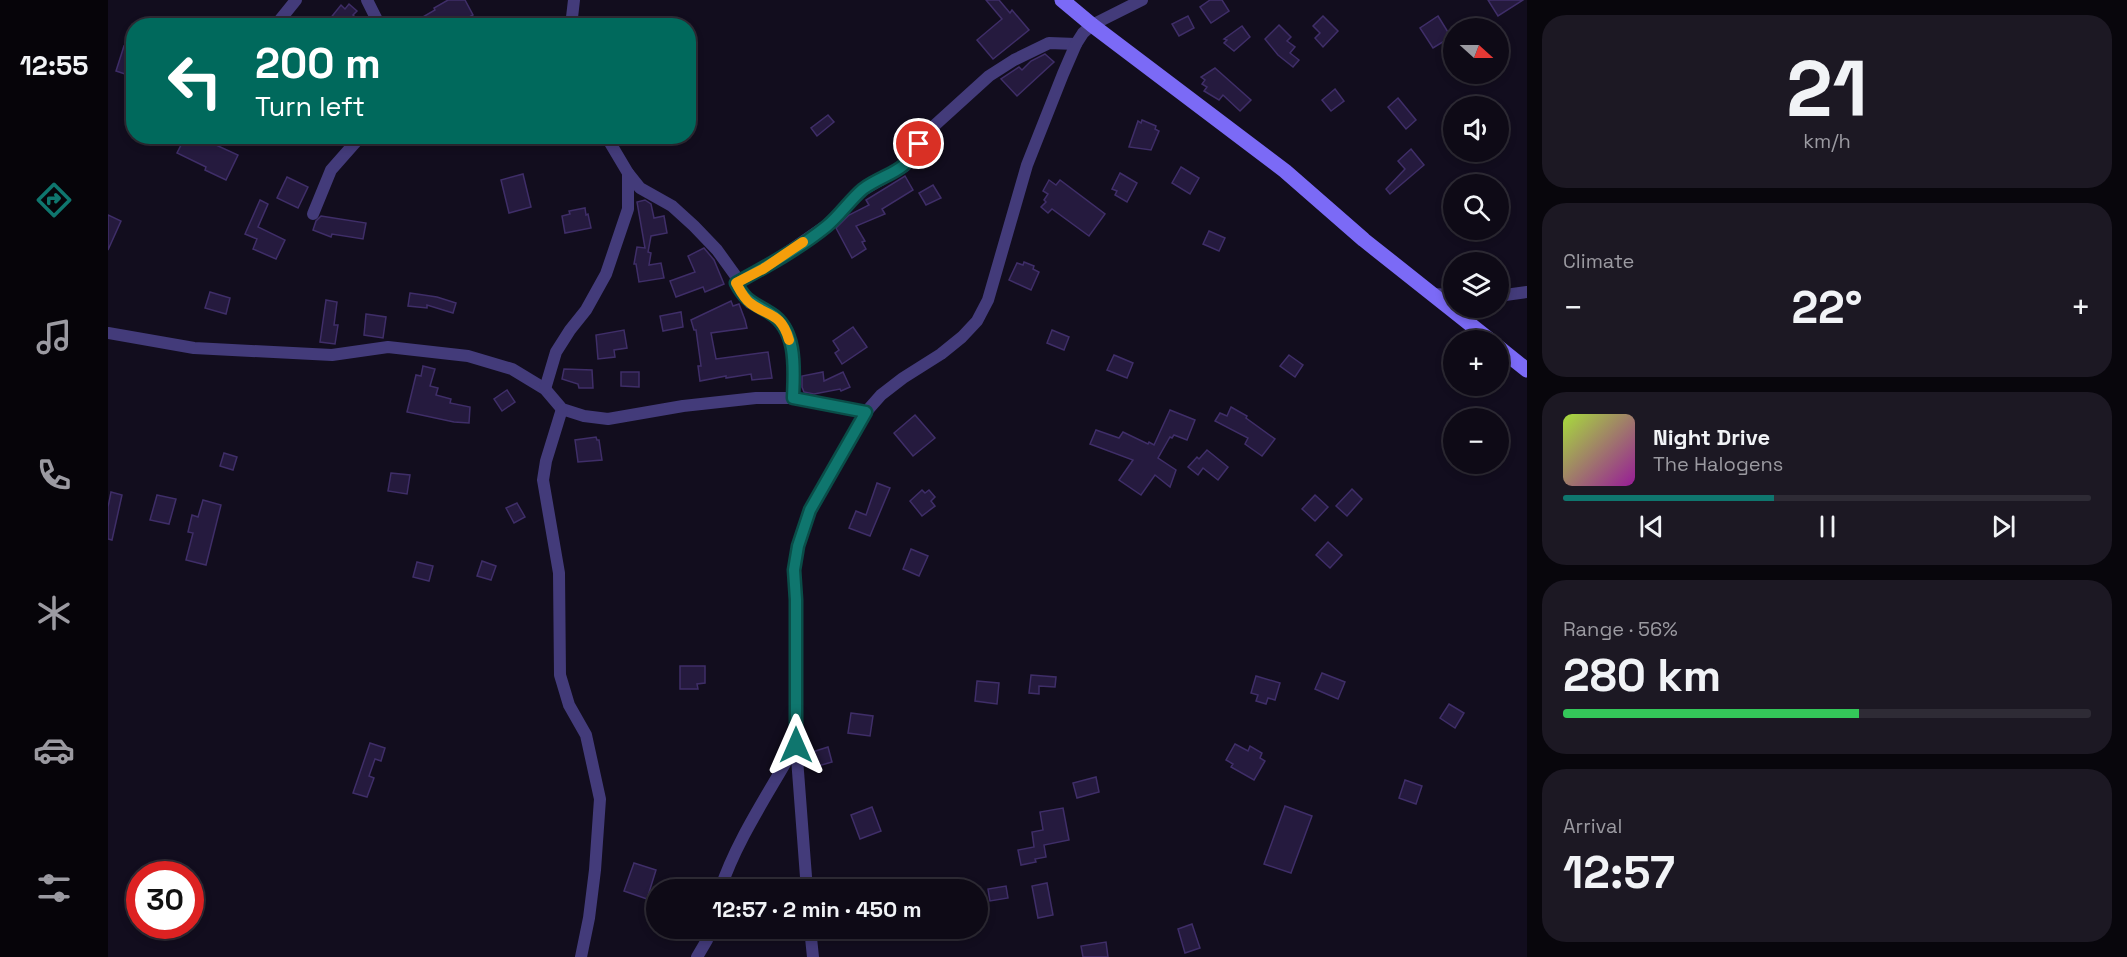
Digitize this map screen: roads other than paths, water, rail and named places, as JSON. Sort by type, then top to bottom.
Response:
[{"type":"street","points":[[281,18],[296,0]]},
{"type":"street","points":[[368,0],[376,18]]},
{"type":"street","points":[[572,18],[574,0]]},
{"type":"street","points":[[1062,0],[1286,171],[1364,240],[1477,330]]},
{"type":"street","points":[[806,879],[796,745],[794,570],[798,546],[810,510],[866,412],[881,395],[941,354],[977,321],[988,300],[1028,165],[1062,74],[1076,44],[1092,25],[1142,0]]},
{"type":"street","points":[[736,283],[763,269],[827,225],[863,190],[905,166],[935,125],[989,76],[1014,60],[1049,44],[1076,44]]},
{"type":"street","points":[[313,214],[331,170],[354,144]]},
{"type":"street","points":[[611,144],[640,188],[672,206],[694,226],[717,250],[735,275],[736,283],[750,303],[772,314],[786,328],[794,368],[793,398]]},
{"type":"street","points":[[545,389],[556,352],[586,310],[606,274],[628,209],[628,173]]},
{"type":"street","points":[[1509,294],[1527,292]]},
{"type":"street","points":[[1432,294],[1443,294]]},
{"type":"street","points":[[108,333],[194,348],[332,355],[388,347],[468,356],[512,369],[545,389],[562,409],[584,417],[608,419],[693,405],[756,398],[793,398],[866,412]]},
{"type":"street","points":[[1509,356],[1527,370]]},
{"type":"street","points":[[562,409],[546,461],[543,480],[559,573],[560,675],[569,705],[586,735],[600,799],[595,870],[581,957]]},
{"type":"street","points":[[724,879],[739,846],[796,745]]},
{"type":"street","points":[[697,957],[707,939]]},
{"type":"street","points":[[811,939],[813,957]]}]
